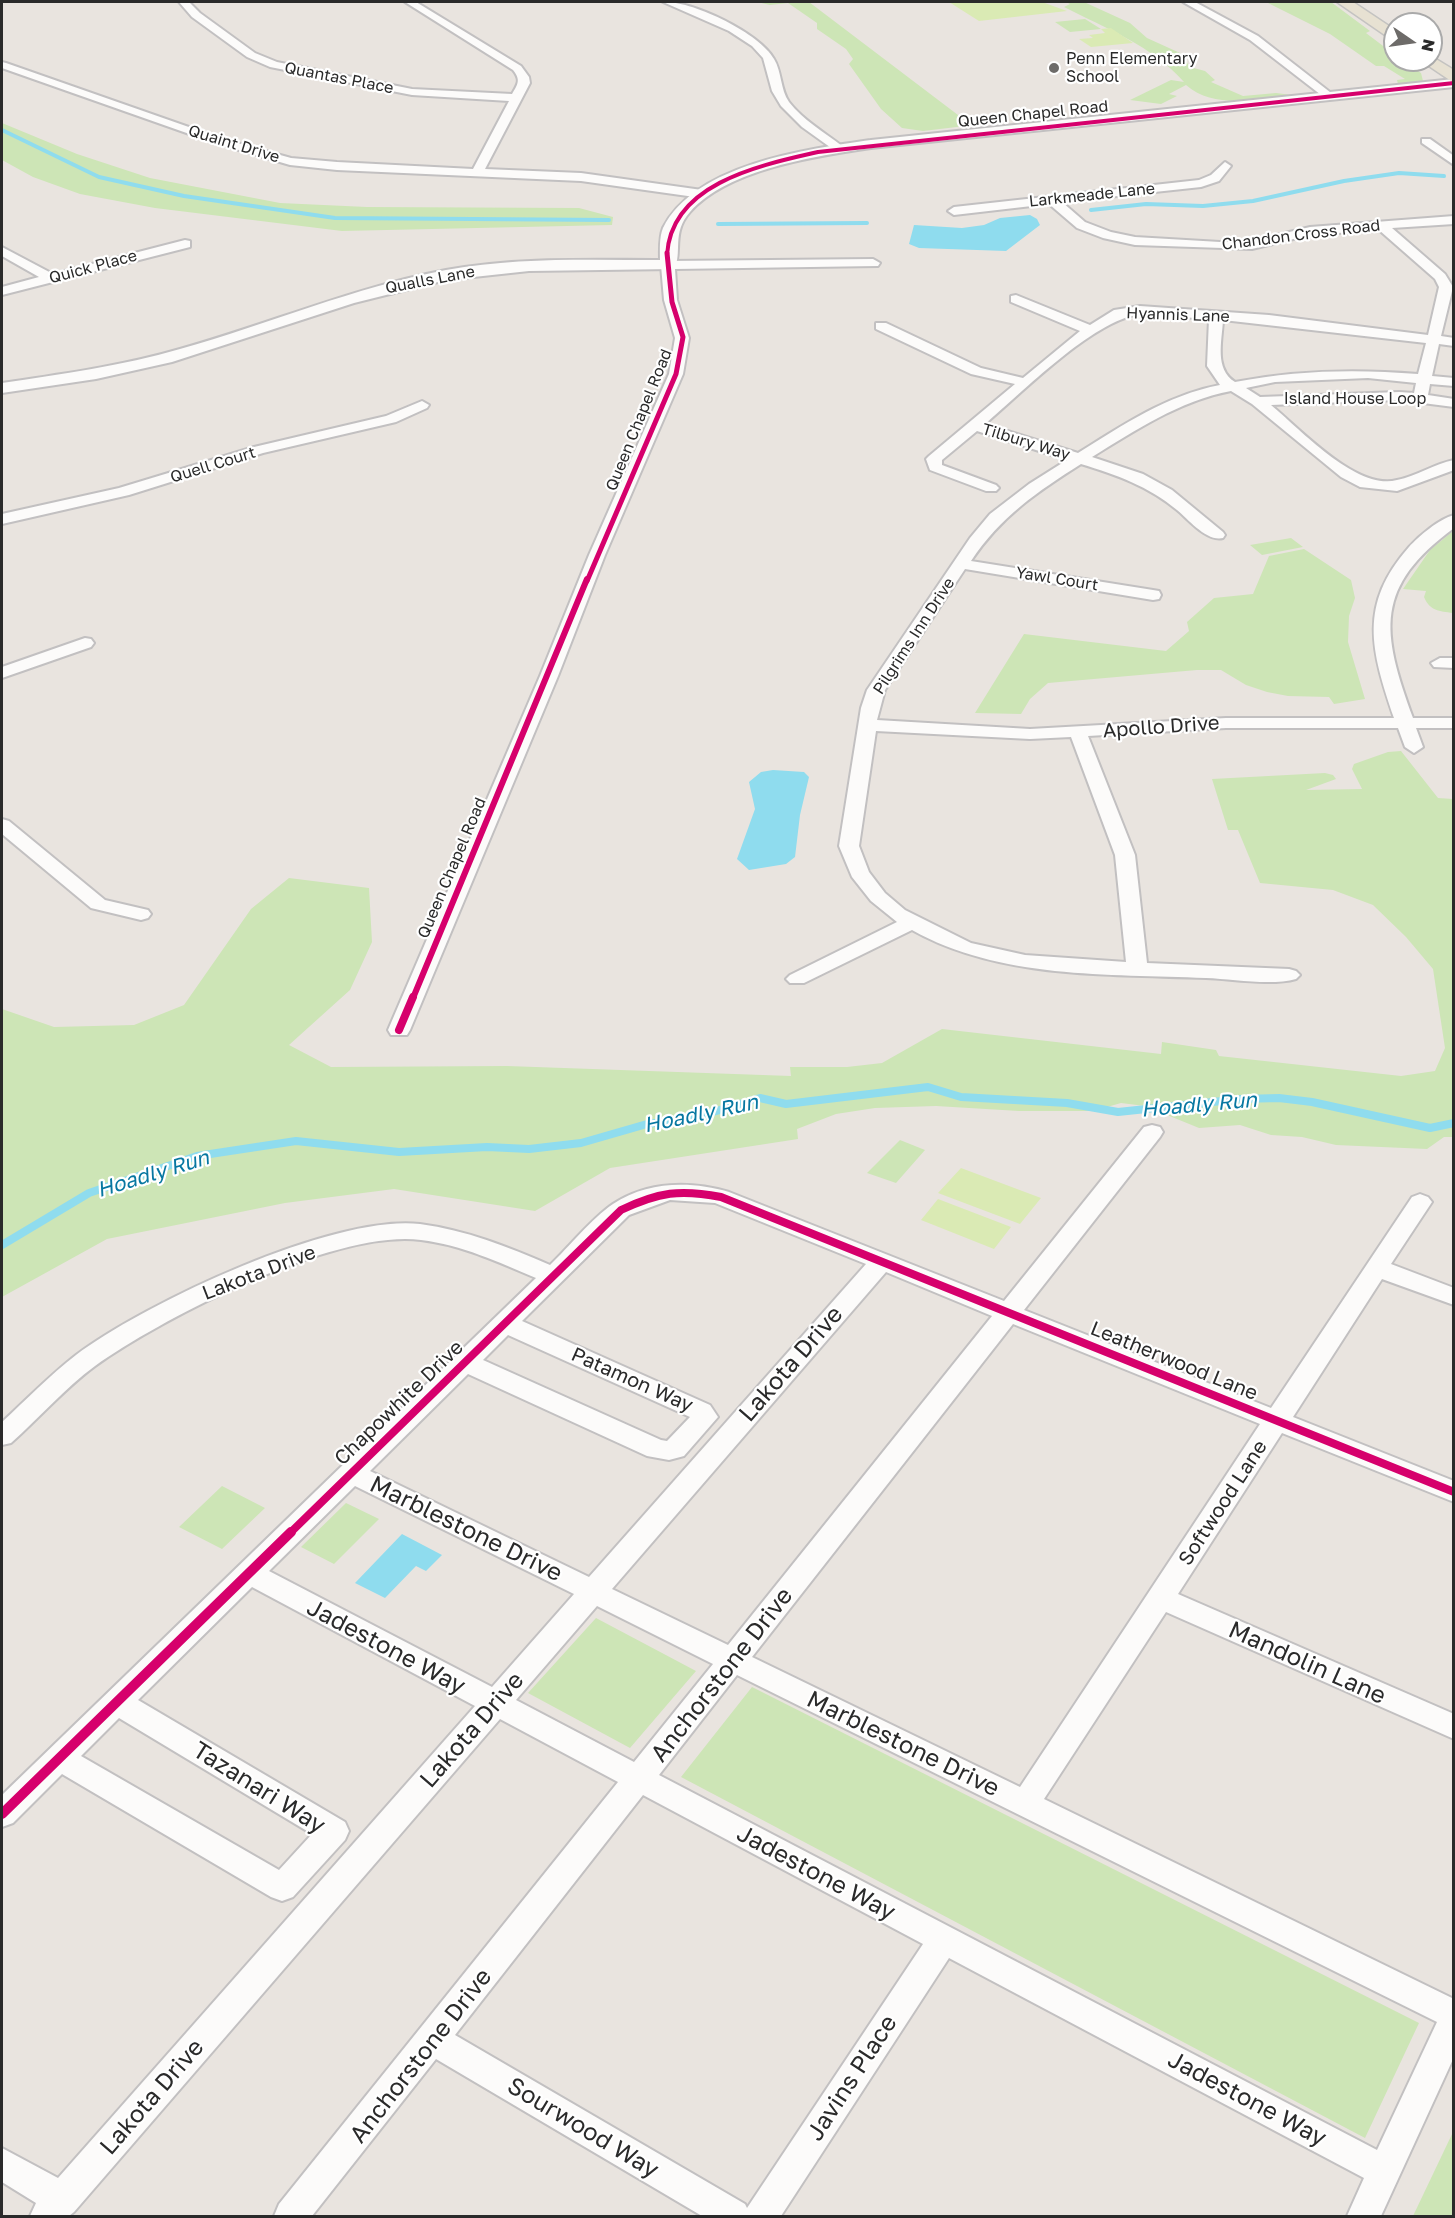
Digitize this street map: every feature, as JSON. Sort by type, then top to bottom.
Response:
[{"type":"main road","points":[[1344,2],[1383,29]]},
{"type":"main road","points":[[1364,2],[1383,15]]},
{"type":"street","name":"Quantas Place","points":[[184,2],[196,15],[251,55],[290,69],[412,92],[516,98]]},
{"type":"street","points":[[410,2],[517,68],[524,77],[524,83],[477,172]]},
{"type":"street","points":[[668,2],[739,33],[759,47],[771,62],[781,97],[803,121],[838,148]]},
{"type":"street","points":[[1188,2],[1254,38],[1329,96]]},
{"type":"street","name":"Quaint Drive","points":[[2,65],[269,157],[337,166],[581,177],[702,194]]},
{"type":"street","name":"Queen Chapel Road","points":[[399,1030],[675,374],[683,350],[682,328],[671,302],[668,265],[671,229],[683,211],[702,194],[768,165],[838,148],[1454,83]]},
{"type":"street","points":[[1426,141],[1454,162]]},
{"type":"street","name":"Larkmeade Lane","points":[[954,211],[1201,183],[1215,178],[1225,166]]},
{"type":"street","name":"Chandon Cross Road","points":[[1052,200],[1088,228],[1135,241],[1242,246],[1310,231],[1454,220]]},
{"type":"street","points":[[1382,226],[1444,282],[1445,293],[1420,397]]},
{"type":"street","name":"Quick Place","points":[[2,291],[185,244]]},
{"type":"street","points":[[2,251],[50,279]]},
{"type":"street","name":"Qualls Lane","points":[[2,388],[156,361],[231,339],[344,299],[443,275],[548,265],[873,262]]},
{"type":"street","points":[[1016,299],[1090,330]]},
{"type":"street","name":"Hyannis Lane","points":[[991,488],[941,471],[933,463],[934,459],[1024,382],[1111,316],[1129,311],[1216,315],[1454,342]]},
{"type":"street","points":[[1216,315],[1215,372],[1229,386]]},
{"type":"street","points":[[881,326],[976,370],[1024,382]]},
{"type":"street","name":"Pilgrims Inn Drive","points":[[1289,975],[1038,963],[994,956],[951,943],[898,914],[870,888],[859,873],[851,855],[849,837],[876,690],[976,541],[1004,509],[1080,458],[1164,408],[1229,386],[1301,375],[1368,374],[1454,382]]},
{"type":"street","name":"Island House Loop","points":[[1229,386],[1257,401],[1329,463],[1365,484],[1397,486],[1454,464]]},
{"type":"street","name":"Island House Loop","points":[[1257,401],[1311,397],[1420,397],[1454,403]]},
{"type":"street","name":"Quell Court","points":[[2,519],[123,492],[259,450],[379,423],[401,416],[422,405]]},
{"type":"street","name":"Tilbury Way","points":[[973,425],[1154,484],[1217,535]]},
{"type":"street","points":[[1414,747],[1382,650],[1383,604],[1396,574],[1409,557],[1454,520]]},
{"type":"street","name":"Yawl Court","points":[[962,564],[1153,595]]},
{"type":"street","points":[[2,673],[84,643]]},
{"type":"street","name":"Apollo Drive","points":[[868,725],[1004,733],[1078,733],[1226,723],[1454,723]]},
{"type":"street","points":[[1078,733],[1120,835],[1125,855],[1137,969]]},
{"type":"street","points":[[2,825],[98,904],[141,914]]},
{"type":"street","points":[[797,978],[912,922]]},
{"type":"street","name":"Anchorstone Drive","points":[[291,2217],[1152,1132]]},
{"type":"street","name":"Chapowhite Drive","points":[[2,1814],[621,1210],[649,1196],[675,1190],[721,1197],[882,1261]]},
{"type":"street","name":"Softwood Lane","points":[[1025,1804],[1420,1202]]},
{"type":"street","name":"Lakota Drive","points":[[2,1436],[85,1360],[146,1322],[214,1288],[295,1256],[372,1234],[419,1232],[481,1245],[553,1276]]},
{"type":"street","name":"Leatherwood Lane","points":[[882,1261],[1454,1492]]},
{"type":"street","name":"Lakota Drive","points":[[2,2164],[55,2208],[882,1261]]},
{"type":"street","points":[[1377,1268],[1454,1297]]},
{"type":"street","name":"Patamon Way","points":[[465,1362],[656,1449],[675,1449],[705,1417],[701,1411],[505,1323]]},
{"type":"street","name":"Marblestone Drive","points":[[352,1473],[1454,2015]]},
{"type":"street","name":"Jadestone Way","points":[[249,1573],[494,1705],[1384,2171]]},
{"type":"street","name":"Mandolin Lane","points":[[1160,1598],[1454,1727]]},
{"type":"street","name":"Tazanari Way","points":[[59,1758],[282,1888],[334,1832],[117,1702]]},
{"type":"street","name":"Javins Place","points":[[761,2217],[943,1940]]},
{"type":"street","points":[[1364,2217],[1454,2020]]},
{"type":"street","name":"Sourwood Way","points":[[433,2040],[733,2217]]},
{"type":"green space","points":[[757,2],[809,2],[958,115],[965,126],[923,131],[902,128],[881,109],[849,64],[853,59],[846,49],[817,29],[817,23],[788,3],[770,5]]},
{"type":"green space","points":[[949,2],[1042,2],[1067,11],[979,21]]},
{"type":"green space","points":[[1066,2],[1084,2],[1130,23],[1147,38],[1180,53],[1190,67],[1205,71],[1215,80],[1211,82],[1243,96],[1276,93],[1292,95],[1250,100],[1223,100],[1197,93],[1186,85],[1169,94],[1177,96],[1161,104],[1130,100],[1171,80],[1184,82],[1143,48],[1064,7],[1070,4]]},
{"type":"green space","points":[[1266,2],[1331,2],[1370,31],[1366,33],[1383,46],[1383,66],[1376,66],[1330,34]]},
{"type":"green space","points":[[1085,19],[1101,29],[1070,32],[1055,22]]},
{"type":"green space","points":[[1111,28],[1133,43],[1091,47],[1079,39],[1093,38],[1089,35],[1105,33],[1101,29]]},
{"type":"green space","points":[[1394,72],[1420,72],[1423,81],[1398,84],[1397,80],[1405,79]]},
{"type":"green space","points":[[2,123],[77,154],[150,178],[280,203],[367,207],[579,208],[613,217],[612,225],[342,231],[155,208],[80,194],[33,177],[2,160]]},
{"type":"green space","points":[[1453,531],[1453,613],[1432,608],[1424,597],[1426,591],[1403,589],[1430,550]]},
{"type":"green space","points":[[1291,538],[1303,547],[1262,555],[1250,545]]},
{"type":"green space","points":[[1304,549],[1351,580],[1355,598],[1349,616],[1348,642],[1365,699],[1334,704],[1329,697],[1288,696],[1267,692],[1246,685],[1221,670],[1197,670],[1048,683],[1030,699],[1021,714],[975,713],[1024,634],[1166,651],[1189,631],[1187,622],[1214,598],[1253,594],[1269,556]]},
{"type":"green space","points":[[1401,751],[1438,798],[1453,799],[1453,1137],[1444,1137],[1427,1149],[1336,1145],[1302,1137],[1271,1135],[1240,1125],[1199,1128],[1145,1106],[1121,1103],[1093,1111],[1019,1111],[936,1106],[875,1108],[836,1114],[797,1129],[798,1139],[610,1168],[535,1211],[394,1189],[285,1203],[107,1239],[2,1297],[2,1009],[54,1027],[134,1025],[184,1005],[251,909],[289,878],[369,888],[372,942],[350,990],[289,1045],[331,1067],[507,1066],[791,1076],[790,1067],[847,1067],[882,1063],[942,1029],[1161,1054],[1162,1042],[1216,1050],[1219,1056],[1401,1076],[1435,1071],[1445,1048],[1433,969],[1406,937],[1373,905],[1333,890],[1260,883],[1238,830],[1228,830],[1212,779],[1325,773],[1333,775],[1336,779],[1306,790],[1362,789],[1352,769],[1354,764],[1388,752]]},
{"type":"green space","points":[[900,1140],[925,1150],[896,1183],[867,1173]]},
{"type":"green space","points":[[961,1168],[1041,1198],[1020,1224],[938,1193]]},
{"type":"green space","points":[[938,1199],[1011,1227],[994,1249],[921,1220]]},
{"type":"green space","points":[[222,1486],[265,1508],[222,1549],[179,1527]]},
{"type":"green space","points":[[346,1503],[379,1519],[334,1564],[301,1547]]},
{"type":"green space","points":[[596,1618],[696,1671],[630,1748],[528,1693]]},
{"type":"green space","points":[[752,1687],[1419,2023],[1365,2138],[681,1777]]},
{"type":"green space","points":[[1453,2132],[1453,2216],[1413,2216]]},
{"type":"water","points":[[1030,215],[1037,219],[1040,225],[1006,251],[919,248],[909,244],[914,225],[962,228],[984,225],[1000,218]]},
{"type":"water","points":[[773,770],[804,772],[809,777],[800,815],[795,857],[786,864],[749,870],[737,859],[755,809],[749,782],[761,772]]},
{"type":"water","points":[[402,1534],[442,1555],[426,1571],[416,1566],[385,1598],[355,1583]]},
{"type":"waterway","points":[[2,130],[99,177],[184,196],[335,218],[609,220]]},
{"type":"waterway","points":[[1091,210],[1146,204],[1203,206],[1253,201],[1344,181],[1399,173],[1444,176]]},
{"type":"waterway","points":[[718,224],[867,223]]},
{"type":"waterway","name":"Hoadly Run","points":[[2,1245],[89,1193],[197,1156],[296,1141],[399,1152],[487,1147],[529,1149],[581,1143],[647,1124],[693,1118],[760,1098],[786,1104],[928,1087],[961,1097],[1067,1103],[1118,1112],[1241,1099],[1279,1098],[1312,1102],[1430,1128],[1454,1123]]},
{"type":"cycle path","points":[[399,1030],[549,676],[597,555],[676,374],[682,350],[683,331],[672,302],[668,274],[668,247],[671,231],[681,213],[698,197],[743,173],[794,157],[838,148],[1454,83]]},
{"type":"cycle path","points":[[2,1814],[621,1210],[659,1194],[680,1191],[721,1197],[1454,1492]]},
{"type":"place","name":"Penn Elementary School","points":[[1054,68]]}]
